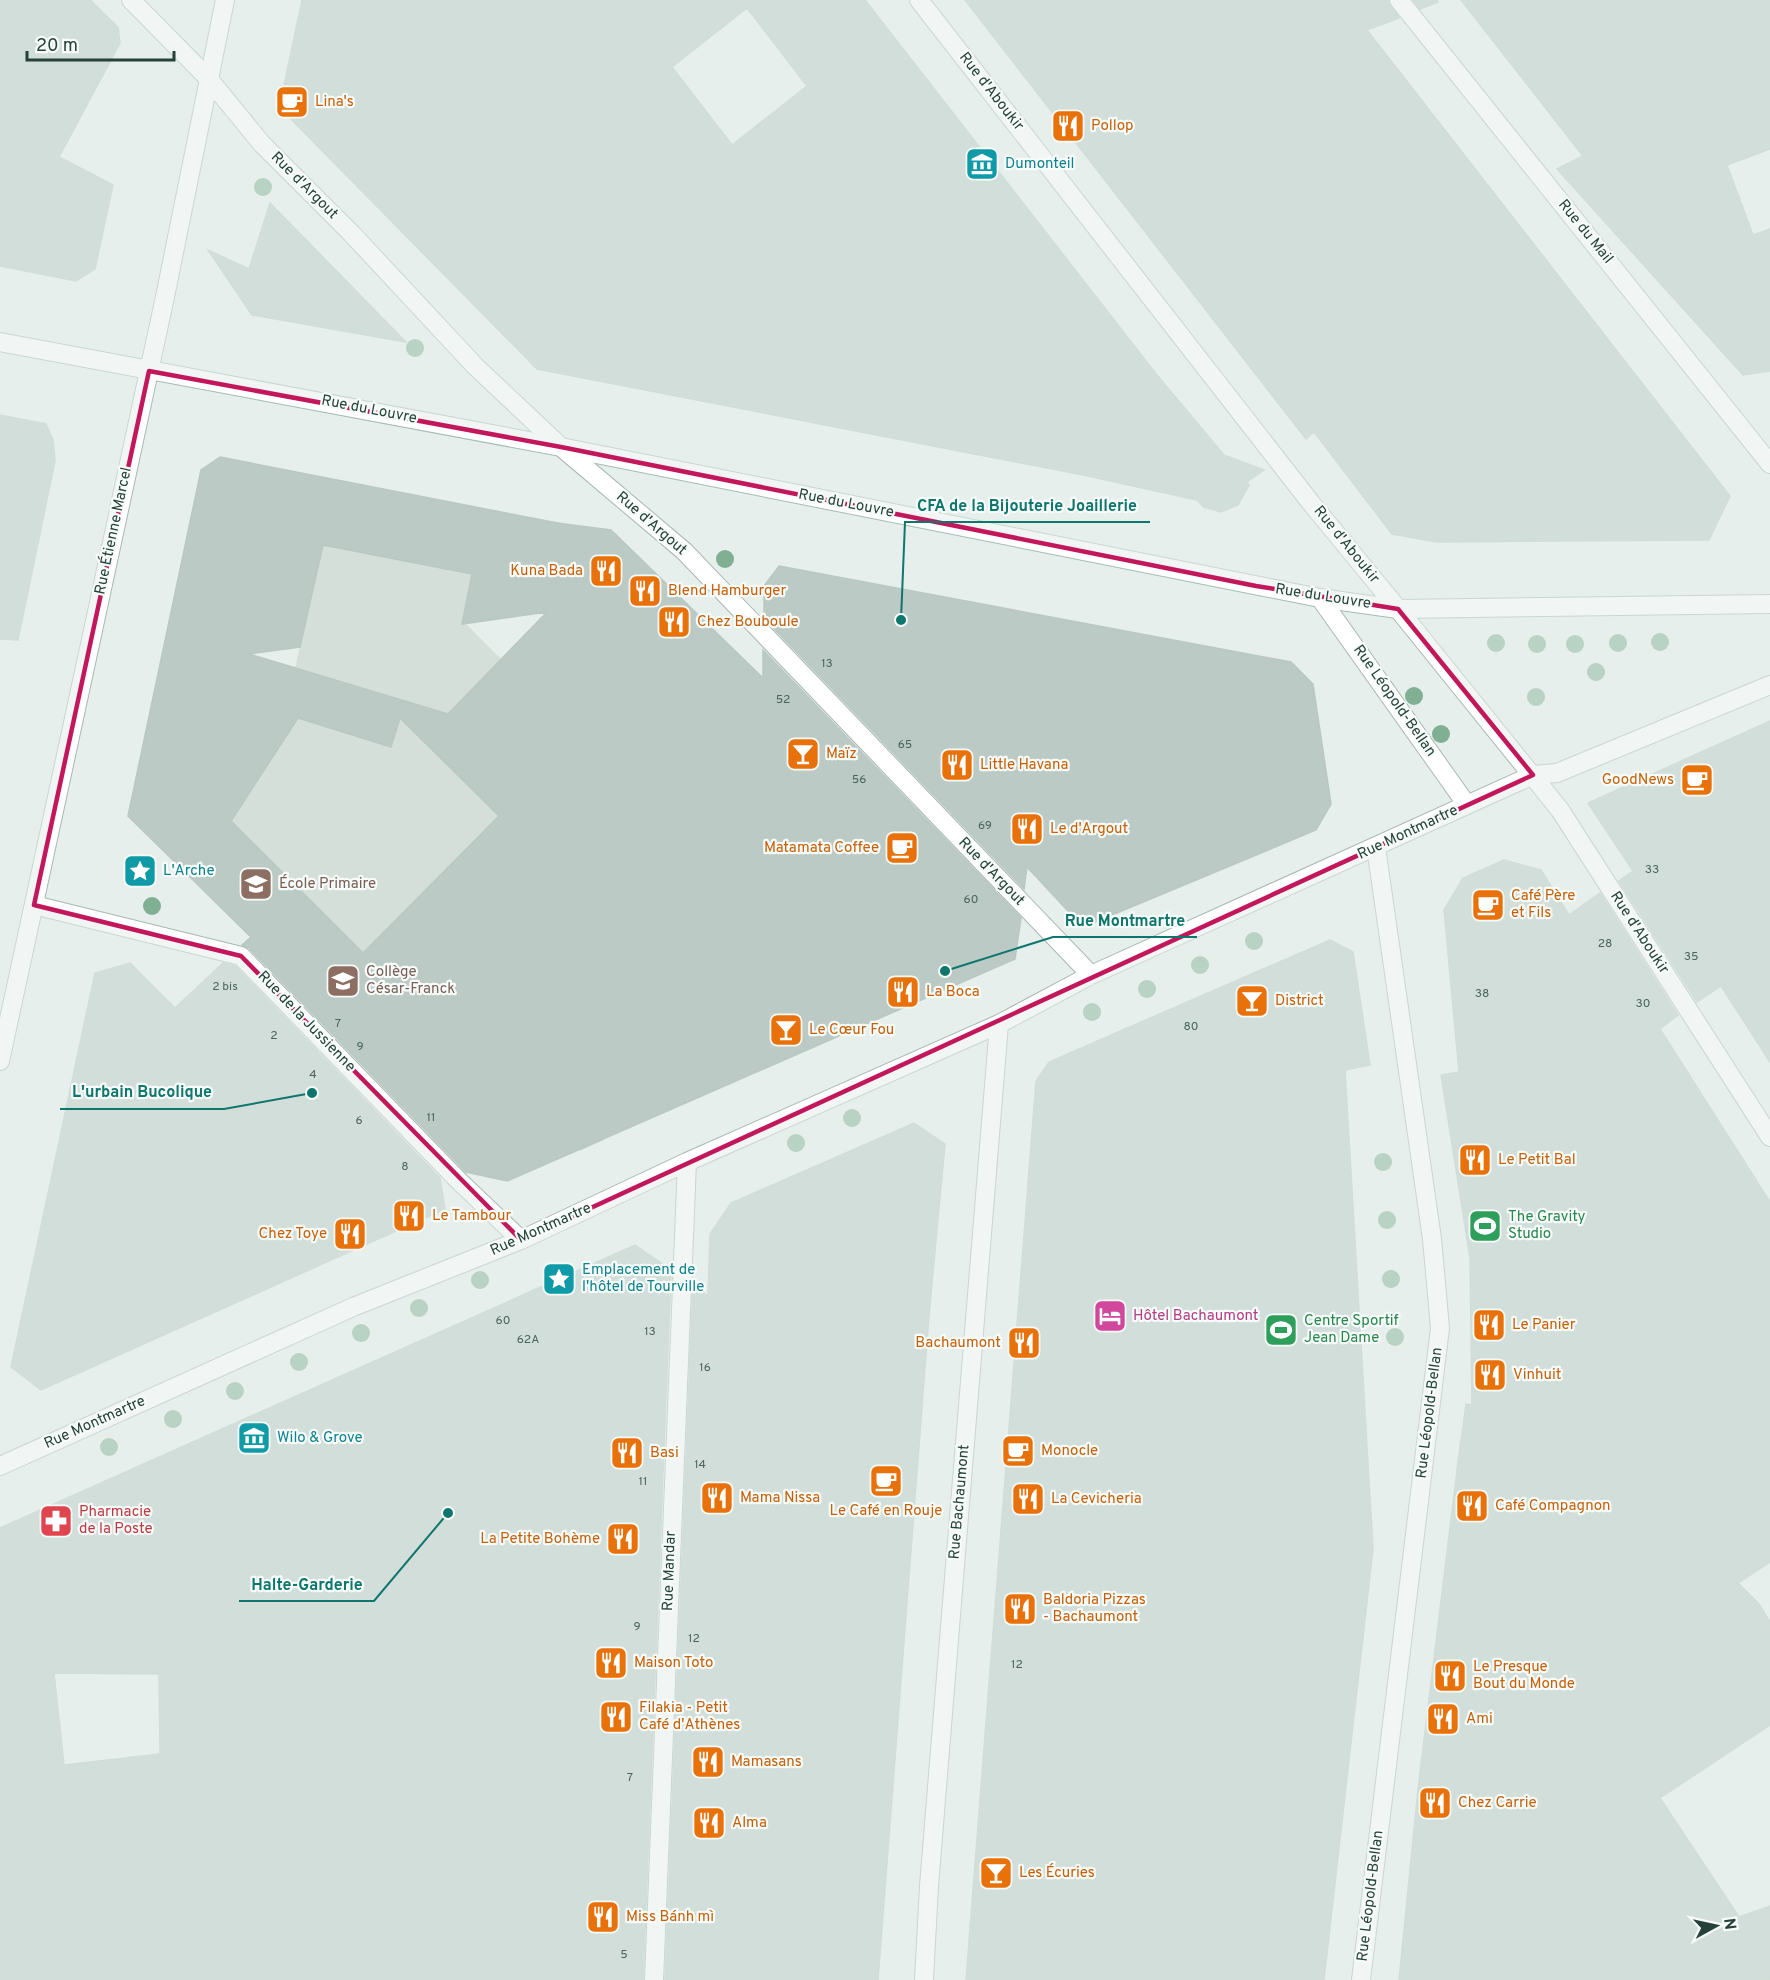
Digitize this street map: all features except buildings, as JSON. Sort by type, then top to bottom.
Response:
[{"type":"street","name":"Rue d'Argout","points":[[131,0],[208,78],[262,144],[352,234],[476,367],[561,447],[684,551],[1091,975]]},
{"type":"street","name":"Rue Étienne Marcel","points":[[0,1061],[149,371],[225,0]]},
{"type":"street","name":"Rue d'Aboukir","points":[[919,0],[1311,503],[1560,810],[1770,1137]]},
{"type":"street","name":"Rue du Mail","points":[[1399,0],[1770,464]]},
{"type":"street","name":"Rue du Louvre","points":[[0,342],[561,447],[1320,597],[1398,609],[1770,604]]},
{"type":"street","name":"Rue Léopold-Bellan","points":[[1320,597],[1467,805]]},
{"type":"street","name":"Rue Montmartre","points":[[0,1466],[353,1307],[521,1240],[687,1162],[999,1024],[1091,975],[1533,775],[1557,773],[1770,685]]},
{"type":"street","name":"Rue Léopold-Bellan","points":[[1361,1980],[1440,1328],[1432,1239],[1376,848]]},
{"type":"street","name":"Rue de la Jussienne","points":[[34,905],[242,956],[460,1182],[521,1240]]},
{"type":"street","name":"Rue Bachaumont","points":[[924,1980],[929,1886],[999,1024]]},
{"type":"street","name":"Rue Mandar","points":[[654,1980],[687,1162]]},
{"type":"highlighted area","points":[[149,371],[561,447],[1256,586],[1398,609],[1533,775],[521,1240],[241,956],[34,905]]},
{"type":"shaded area","points":[[336,480],[578,526],[465,623],[543,701],[559,1090],[604,1140],[580,1151],[530,1093],[276,963],[172,860],[208,820],[290,692]]},
{"type":"place","name":"Lina's","points":[[292,102]]},
{"type":"place","name":"Pollop","points":[[1068,126]]},
{"type":"place","name":"Dumonteil","points":[[982,164]]},
{"type":"place","name":"Kuna Bada","points":[[606,571]]},
{"type":"place","name":"Blend Hamburger","points":[[645,591]]},
{"type":"place","name":"CFA de la Bijouterie Joaillerie","points":[[901,620]]},
{"type":"place","name":"Chez Bouboule","points":[[674,622]]},
{"type":"place","name":"Maïz","points":[[803,754]]},
{"type":"place","name":"Little Havana","points":[[957,765]]},
{"type":"place","name":"GoodNews","points":[[1697,780]]},
{"type":"place","name":"Le d'Argout","points":[[1027,829]]},
{"type":"place","name":"Matamata Coffee","points":[[902,848]]},
{"type":"place","name":"L'Arche","points":[[140,871]]},
{"type":"place","name":"École Primaire","points":[[256,884]]},
{"type":"place","name":"Café Père et Fils","points":[[1488,905]]},
{"type":"place","name":"Rue Montmartre","points":[[945,971]]},
{"type":"place","name":"Collège César-Franck","points":[[343,981]]},
{"type":"place","name":"La Boca","points":[[903,992]]},
{"type":"place","name":"District","points":[[1252,1001]]},
{"type":"place","name":"Le Cœur Fou","points":[[786,1030]]},
{"type":"place","name":"L'urbain Bucolique","points":[[312,1093]]},
{"type":"place","name":"Le Petit Bal","points":[[1475,1160]]},
{"type":"place","name":"Le Tambour","points":[[409,1216]]},
{"type":"place","name":"The Gravity Studio","points":[[1485,1226]]},
{"type":"place","name":"Chez Toye","points":[[350,1234]]},
{"type":"place","name":"Emplacement de l'hôtel de Tourville","points":[[559,1279]]},
{"type":"place","name":"Hôtel Bachaumont","points":[[1110,1316]]},
{"type":"place","name":"Le Panier","points":[[1489,1325]]},
{"type":"place","name":"Centre Sportif Jean Dame","points":[[1281,1330]]},
{"type":"place","name":"Bachaumont","points":[[1024,1343]]},
{"type":"place","name":"Vinhuit","points":[[1490,1375]]},
{"type":"place","name":"Wilo & Grove","points":[[254,1438]]},
{"type":"place","name":"Monocle","points":[[1018,1451]]},
{"type":"place","name":"Basi","points":[[627,1453]]},
{"type":"place","name":"Le Café en Rouje","points":[[886,1481]]},
{"type":"place","name":"Mama Nissa","points":[[717,1498]]},
{"type":"place","name":"La Cevicheria","points":[[1028,1499]]},
{"type":"place","name":"Café Compagnon","points":[[1472,1506]]},
{"type":"place","name":"Halte-Garderie","points":[[448,1513]]},
{"type":"place","name":"Pharmacie de la Poste","points":[[56,1521]]},
{"type":"place","name":"La Petite Bohème","points":[[623,1539]]},
{"type":"place","name":"Baldoria Pizzas - Bachaumont","points":[[1020,1609]]},
{"type":"place","name":"Maison Toto","points":[[611,1663]]},
{"type":"place","name":"Le Presque Bout du Monde","points":[[1450,1676]]},
{"type":"place","name":"Filakia - Petit Café d'Athènes","points":[[616,1717]]},
{"type":"place","name":"Ami","points":[[1443,1719]]},
{"type":"place","name":"Mamasans","points":[[708,1762]]},
{"type":"place","name":"Chez Carrie","points":[[1435,1803]]},
{"type":"place","name":"Alma","points":[[709,1823]]},
{"type":"place","name":"Les Écuries","points":[[996,1873]]},
{"type":"place","name":"Miss Bánh mì","points":[[603,1917]]}]
